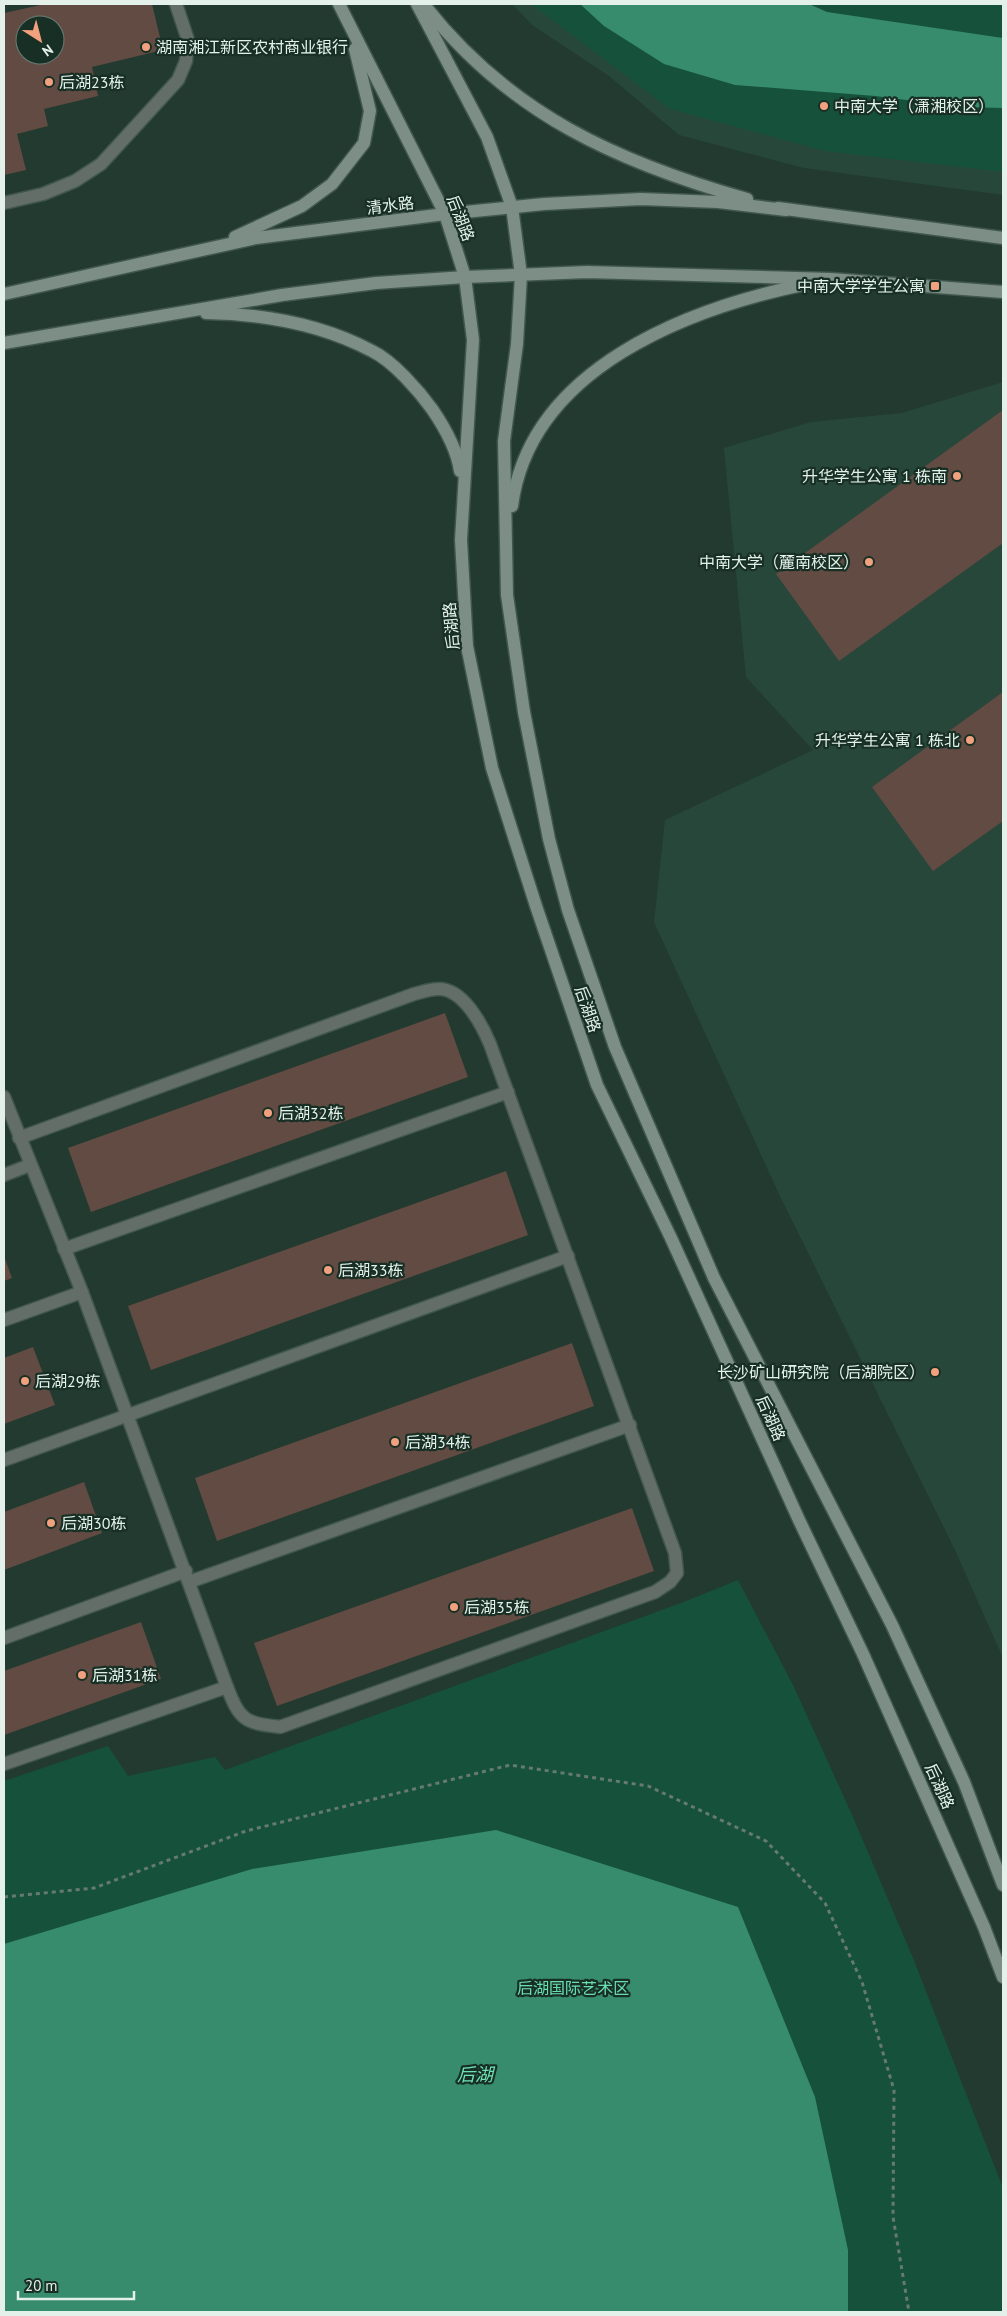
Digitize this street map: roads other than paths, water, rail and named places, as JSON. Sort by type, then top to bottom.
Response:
[{"type":"main road","name":"后湖路","points":[[339,4],[444,214],[465,277],[473,340],[461,540],[467,646],[492,768],[598,1085],[863,1654],[984,1927],[1003,1977]]},
{"type":"main road","name":"后湖路","points":[[417,4],[487,137],[512,207],[520,275],[517,344],[504,441],[507,595],[524,712],[549,839],[568,910],[615,1047],[714,1278],[892,1625],[964,1782],[1003,1885]]},
{"type":"main road","points":[[423,4],[448,35],[488,73],[542,115],[599,146],[654,170],[786,210],[1003,238]]},
{"type":"main road","points":[[205,249],[302,206],[332,184],[364,143],[370,111],[362,74],[345,16]]},
{"type":"main road","name":"清水路","points":[[4,294],[256,238],[444,214],[512,207],[641,199],[718,202],[786,210]]},
{"type":"main road","points":[[4,343],[291,294],[376,283],[465,277],[587,272],[831,280],[1003,292]]},
{"type":"main road","points":[[506,545],[514,485],[526,452],[549,414],[584,378],[636,343],[705,312],[761,293],[831,280]]},
{"type":"main road","points":[[171,313],[247,314],[310,326],[374,351],[417,388],[442,425],[458,459],[463,504]]},
{"type":"street","points":[[4,203],[43,194],[76,181],[101,164],[178,80],[186,61],[188,40],[176,4]]},
{"type":"street","points":[[4,1097],[19,1138],[82,1292],[227,1687],[241,1716],[258,1725],[280,1727],[655,1592],[670,1582],[677,1573],[676,1554],[508,1092],[480,1020],[459,997],[439,989],[414,994],[19,1138]]},
{"type":"street","points":[[64,1249],[508,1092]]},
{"type":"street","points":[[4,1175],[30,1165]]},
{"type":"street","points":[[4,1460],[568,1256]]},
{"type":"street","points":[[4,1320],[82,1292]]},
{"type":"street","points":[[4,1638],[630,1425]]},
{"type":"street","points":[[4,1764],[227,1687]]},
{"type":"water","points":[[580,4],[809,4],[827,12],[1003,38],[1003,108],[961,107],[875,96],[735,85],[664,64],[604,26]]},
{"type":"water","name":"后湖","points":[[496,1830],[738,1907],[815,2097],[848,2250],[848,2312],[4,2312],[4,1944],[252,1869]]},
{"type":"place","name":"湖南湘江新区农村商业银行","points":[[146,47]]},
{"type":"place","name":"后湖23栋","points":[[49,82]]},
{"type":"place","name":"中南大学（潇湘校区）","points":[[824,106]]},
{"type":"place","name":"中南大学学生公寓","points":[[935,286]]},
{"type":"place","name":"升华学生公寓 1 栋南","points":[[957,476]]},
{"type":"place","name":"中南大学（麓南校区）","points":[[869,562]]},
{"type":"place","name":"升华学生公寓 1 栋北","points":[[970,740]]},
{"type":"place","name":"后湖32栋","points":[[268,1113]]},
{"type":"place","name":"后湖33栋","points":[[328,1270]]},
{"type":"place","name":"长沙矿山研究院（后湖院区）","points":[[935,1372]]},
{"type":"place","name":"后湖29栋","points":[[25,1381]]},
{"type":"place","name":"后湖34栋","points":[[395,1442]]},
{"type":"place","name":"后湖30栋","points":[[51,1523]]},
{"type":"place","name":"后湖35栋","points":[[454,1607]]},
{"type":"place","name":"后湖31栋","points":[[82,1675]]},
{"type":"park label","name":"后湖国际艺术区","points":[[573,1988]]}]
